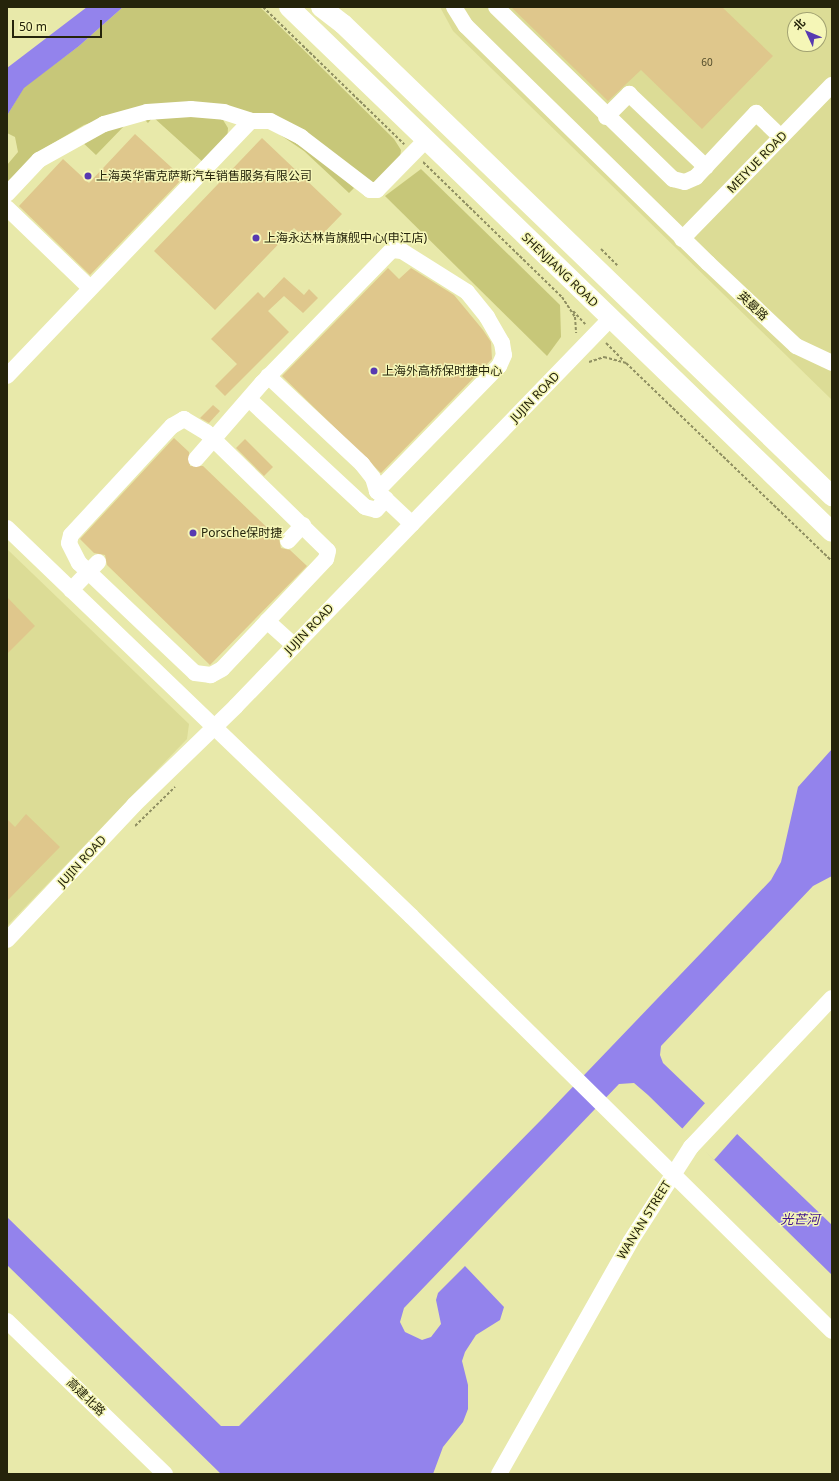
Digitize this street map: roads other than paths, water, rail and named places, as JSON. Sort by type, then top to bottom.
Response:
[{"type":"main road","name":"SHENJIANG ROAD","points":[[289,7],[425,141],[611,318],[832,532]]},
{"type":"main road","points":[[321,7],[343,24],[832,496]]},
{"type":"street","name":"英曼路","points":[[454,7],[472,32],[682,239],[796,346],[832,363]]},
{"type":"street","points":[[496,7],[606,117],[673,179],[685,182],[706,167],[756,113],[781,136]]},
{"type":"street","name":"MEIYUE ROAD","points":[[682,239],[832,85]]},
{"type":"street","points":[[606,117],[629,94],[706,167]]},
{"type":"street","points":[[7,194],[39,160],[104,124],[147,112],[191,109],[224,112],[251,122],[270,122],[301,137],[370,190],[378,190],[425,141]]},
{"type":"street","points":[[7,376],[251,122]]},
{"type":"street","points":[[7,208],[90,288]]},
{"type":"street","points":[[196,459],[250,400],[268,376],[392,250],[402,251],[466,292],[502,343],[504,355],[499,366],[382,495],[376,510],[365,507],[250,400]]},
{"type":"street","name":"JUJIN ROAD","points":[[7,940],[212,726],[412,524],[611,318]]},
{"type":"street","points":[[268,376],[362,464],[373,478],[382,495],[412,524]]},
{"type":"street","points":[[184,419],[213,439],[326,548],[326,558],[222,669],[211,675],[195,673],[93,567],[73,554],[69,542],[71,535],[162,436],[184,419]]},
{"type":"street","points":[[288,541],[303,525]]},
{"type":"street","points":[[7,528],[606,1107],[832,1331]]},
{"type":"street","points":[[71,590],[93,567]]},
{"type":"street","points":[[267,621],[289,641]]},
{"type":"street","name":"WAN'AN STREET","points":[[499,1474],[630,1242],[691,1147],[832,998]]},
{"type":"street","name":"高建北路","points":[[7,1321],[165,1474]]},
{"type":"water","points":[[87,7],[123,7],[79,46],[24,88],[8,114],[7,126],[7,68]]},
{"type":"water","name":"光芒河","points":[[832,749],[832,876],[813,886],[661,1046],[660,1055],[663,1063],[832,1225],[832,1275],[648,1095],[634,1083],[619,1084],[404,1308],[400,1322],[405,1332],[422,1340],[431,1337],[441,1324],[436,1300],[438,1293],[465,1266],[504,1307],[500,1320],[476,1335],[465,1352],[462,1361],[468,1385],[468,1409],[463,1422],[443,1447],[433,1474],[221,1474],[7,1265],[7,1217],[221,1426],[239,1426],[542,1119],[771,880],[781,862],[798,787]]},
{"type":"place","name":"上海英华雷克萨斯汽车销售服务有限公司","points":[[88,176]]},
{"type":"place","name":"上海永达林肯旗舰中心(申江店)","points":[[256,238]]},
{"type":"place","name":"上海外高桥保时捷中心","points":[[374,371]]},
{"type":"place","name":"Porsche保时捷","points":[[193,533]]}]
